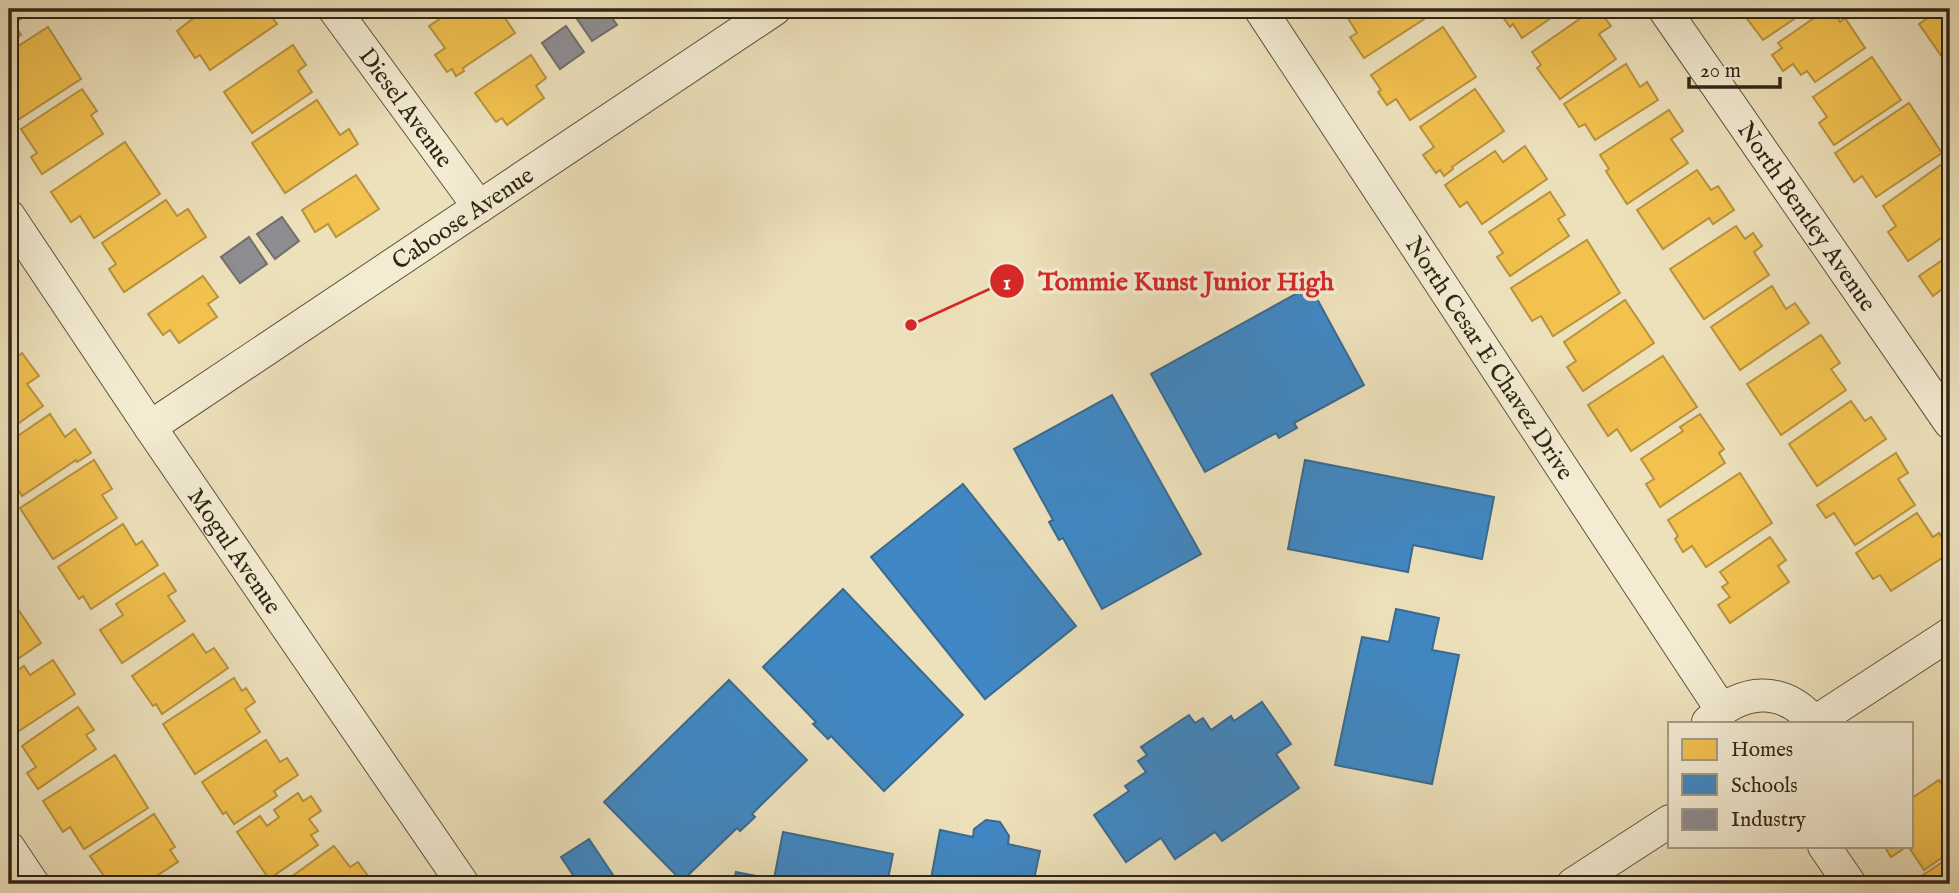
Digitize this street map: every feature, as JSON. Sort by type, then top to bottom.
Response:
[{"type":"street","name":"Diesel Avenue","points":[[334,9],[479,207]]},
{"type":"street","name":"Caboose Avenue","points":[[150,427],[775,9]]},
{"type":"street","name":"North Cesar E Chavez Drive","points":[[1260,9],[1714,716]]},
{"type":"street","name":"North Bentley Avenue","points":[[1664,9],[1950,423]]},
{"type":"street","name":"Mogul Avenue","points":[[9,216],[463,884]]},
{"type":"street","points":[[1817,722],[1950,634]]},
{"type":"street","points":[[1714,716],[1737,700],[1753,695],[1771,696],[1788,700],[1802,709],[1814,722]]},
{"type":"street","points":[[1573,884],[1668,822]]},
{"type":"street","points":[[9,848],[33,884]]},
{"type":"street","points":[[1825,848],[1850,884]]},
{"type":"building: Homes","points":[[9,9],[36,10],[14,23],[21,35],[9,43]]},
{"type":"building: Homes","points":[[163,9],[186,9],[170,19]]},
{"type":"building: Homes","points":[[205,9],[266,9],[277,24],[210,70],[200,55],[195,58],[177,31]]},
{"type":"building: Homes","points":[[455,9],[499,9],[515,33],[463,68],[464,71],[456,76],[452,69],[447,72],[435,55],[445,48],[429,26]]},
{"type":"building: Homes","points":[[1429,9],[1432,14],[1364,58],[1350,37],[1357,33],[1343,10]]},
{"type":"building: Homes","points":[[1497,9],[1564,9],[1522,38],[1513,24],[1510,27]]},
{"type":"building: Homes","points":[[1594,9],[1598,9],[1611,26],[1599,34],[1616,59],[1560,99],[1537,68],[1541,65],[1532,52]]},
{"type":"building: Homes","points":[[1755,9],[1809,9],[1763,40],[1745,16]]},
{"type":"building: Homes","points":[[1827,9],[1832,9],[1840,22],[1845,18],[1865,48],[1815,82],[1807,71],[1801,75],[1793,64],[1783,71],[1772,55],[1782,48],[1778,43]]},
{"type":"building: Homes","points":[[1941,9],[1950,9],[1949,67],[1919,24]]},
{"type":"building: Homes","points":[[48,27],[81,79],[16,121],[9,109],[9,52]]},
{"type":"building: Homes","points":[[1443,27],[1476,77],[1410,120],[1396,99],[1387,105],[1371,75]]},
{"type":"building: Homes","points":[[293,45],[306,65],[298,71],[312,92],[252,133],[224,92]]},
{"type":"building: Homes","points":[[531,55],[546,78],[536,86],[544,98],[507,125],[502,118],[496,122],[475,93]]},
{"type":"building: Homes","points":[[1872,57],[1901,100],[1834,145],[1819,123],[1827,117],[1813,97]]},
{"type":"building: Homes","points":[[1626,64],[1640,87],[1647,82],[1658,100],[1595,140],[1585,124],[1579,127],[1564,104]]},
{"type":"building: Homes","points":[[82,89],[97,111],[91,115],[103,134],[42,174],[31,157],[37,153],[21,129]]},
{"type":"building: Homes","points":[[1475,89],[1504,131],[1452,167],[1444,176],[1440,170],[1436,173],[1423,155],[1434,147],[1420,127]]},
{"type":"building: Homes","points":[[317,100],[340,135],[349,129],[358,144],[285,193],[252,143]]},
{"type":"building: Homes","points":[[1909,103],[1942,153],[1876,197],[1862,176],[1854,182],[1835,153]]},
{"type":"building: Homes","points":[[1669,110],[1683,131],[1671,139],[1688,163],[1627,204],[1606,171],[1609,169],[1600,155]]},
{"type":"building: Homes","points":[[125,142],[160,194],[94,238],[80,216],[71,222],[51,192]]},
{"type":"building: Homes","points":[[1525,146],[1547,179],[1482,224],[1467,202],[1460,207],[1445,185],[1495,151],[1503,162]]},
{"type":"building: Homes","points":[[1945,162],[1950,169],[1950,232],[1908,261],[1888,232],[1896,226],[1883,206]]},
{"type":"building: Homes","points":[[1697,170],[1711,190],[1718,186],[1734,210],[1713,224],[1709,218],[1663,249],[1637,210]]},
{"type":"building: Homes","points":[[356,175],[379,209],[336,237],[328,224],[315,232],[302,210]]},
{"type":"building: Homes","points":[[1550,192],[1565,215],[1558,219],[1569,236],[1510,276],[1497,257],[1503,253],[1489,232]]},
{"type":"building: Homes","points":[[166,200],[177,216],[188,209],[206,237],[124,292],[109,269],[116,264],[102,243]]},
{"type":"building: Homes","points":[[1736,226],[1745,239],[1753,233],[1762,246],[1754,252],[1769,275],[1704,319],[1670,269]]},
{"type":"building: Homes","points":[[1587,240],[1620,293],[1553,336],[1541,316],[1532,321],[1511,288]]},
{"type":"building: Homes","points":[[1950,255],[1950,304],[1941,290],[1933,296],[1919,276]]},
{"type":"building: Homes","points":[[203,276],[218,297],[208,304],[217,317],[179,343],[170,330],[163,335],[148,314]]},
{"type":"building: Homes","points":[[1772,286],[1786,309],[1795,303],[1809,323],[1740,370],[1711,327]]},
{"type":"building: Homes","points":[[1625,300],[1654,343],[1583,391],[1567,367],[1576,361],[1564,342]]},
{"type":"building: Homes","points":[[1821,335],[1840,363],[1831,369],[1846,390],[1781,435],[1747,384]]},
{"type":"building: Homes","points":[[22,353],[39,376],[27,384],[43,406],[9,430],[9,362]]},
{"type":"building: Homes","points":[[1663,356],[1697,407],[1631,451],[1617,429],[1608,436],[1588,405]]},
{"type":"building: Homes","points":[[1851,401],[1865,421],[1871,417],[1886,439],[1817,486],[1789,444]]},
{"type":"building: Homes","points":[[50,414],[65,437],[75,429],[91,453],[22,496],[9,475],[9,442]]},
{"type":"building: Homes","points":[[1700,414],[1724,449],[1719,453],[1725,463],[1660,507],[1646,484],[1654,479],[1641,459],[1683,431],[1680,427]]},
{"type":"building: Homes","points":[[1896,453],[1908,473],[1898,479],[1915,505],[1855,545],[1834,513],[1826,518],[1817,505]]},
{"type":"building: Homes","points":[[94,460],[112,489],[102,495],[117,518],[53,559],[20,508]]},
{"type":"building: Homes","points":[[1740,473],[1772,523],[1706,567],[1692,546],[1683,552],[1675,539],[1678,536],[1668,520]]},
{"type":"building: Homes","points":[[1917,513],[1933,537],[1939,533],[1950,553],[1891,591],[1880,575],[1873,579],[1856,553]]},
{"type":"building: Homes","points":[[123,524],[136,545],[142,541],[158,565],[91,609],[83,596],[79,599],[58,567]]},
{"type":"building: Homes","points":[[1770,537],[1786,560],[1778,566],[1789,582],[1730,623],[1718,605],[1730,597],[1722,587],[1728,583],[1720,572]]},
{"type":"building: Homes","points":[[164,573],[176,591],[168,596],[185,621],[122,663],[100,630],[123,615],[116,604]]},
{"type":"building: Homes","points":[[11,599],[41,643],[9,665],[9,600]]},
{"type":"building: Homes","points":[[193,634],[206,653],[214,648],[228,668],[162,714],[156,704],[153,706],[132,676]]},
{"type":"building: Homes","points":[[53,660],[75,694],[10,737],[9,676],[24,666],[30,675]]},
{"type":"building: Homes","points":[[234,678],[242,691],[246,688],[255,702],[245,709],[260,732],[195,774],[163,724]]},
{"type":"building: Homes","points":[[78,707],[94,730],[86,735],[96,749],[38,789],[27,773],[36,767],[22,746]]},
{"type":"building: Homes","points":[[266,740],[280,762],[287,758],[298,775],[274,791],[277,796],[234,824],[226,812],[223,814],[202,782]]},
{"type":"building: Homes","points":[[115,755],[148,808],[84,849],[70,827],[63,832],[43,801]]},
{"type":"building: Homes","points":[[1939,780],[1950,796],[1950,852],[1924,870],[1909,848],[1913,848],[1913,797]]},
{"type":"building: Homes","points":[[298,793],[303,801],[311,796],[321,811],[309,819],[318,831],[311,835],[318,845],[269,879],[237,832],[260,816],[267,826],[279,817],[274,810]]},
{"type":"building: Homes","points":[[154,814],[175,847],[170,850],[178,862],[144,884],[98,884],[106,879],[90,856]]},
{"type":"building: Homes","points":[[334,846],[350,867],[358,862],[373,883],[289,884],[294,880],[291,877]]},
{"type":"building: Homes","points":[[1885,848],[1905,848],[1891,857]]},
{"type":"building: Homes","points":[[1950,857],[1950,884],[1921,884],[1917,879]]},
{"type":"building: Schools","points":[[1310,286],[1364,385],[1294,423],[1297,428],[1279,438],[1276,433],[1205,472],[1151,374]]},
{"type":"building: Schools","points":[[1112,395],[1201,554],[1102,609],[1063,538],[1059,540],[1049,522],[1053,520],[1014,449]]},
{"type":"building: Schools","points":[[1305,460],[1494,497],[1482,559],[1413,545],[1408,572],[1288,549]]},
{"type":"building: Schools","points":[[963,484],[1076,626],[985,699],[871,557]]},
{"type":"building: Schools","points":[[843,589],[963,715],[884,791],[831,736],[828,739],[813,724],[816,722],[763,667]]},
{"type":"building: Schools","points":[[1396,609],[1439,618],[1432,650],[1459,655],[1432,784],[1335,765],[1362,637],[1389,642]]},
{"type":"building: Schools","points":[[729,680],[807,760],[752,814],[755,817],[740,831],[737,828],[682,881],[604,802]]},
{"type":"building: Schools","points":[[1262,702],[1291,744],[1276,754],[1299,788],[1222,841],[1215,832],[1175,859],[1161,838],[1126,862],[1094,815],[1129,791],[1125,786],[1146,772],[1138,761],[1147,755],[1141,747],[1189,715],[1195,723],[1203,718],[1211,730],[1231,716],[1234,721]]},
{"type":"building: Schools","points":[[986,820],[1000,822],[1009,836],[1008,844],[1040,851],[1033,884],[930,884],[940,830],[973,837],[974,829]]},
{"type":"building: Schools","points":[[783,832],[893,854],[887,884],[773,884]]},
{"type":"building: Schools","points":[[589,839],[619,884],[579,884],[561,857]]},
{"type":"building: Schools","points":[[736,872],[762,877],[761,884],[733,884]]},
{"type":"building: Industry","points":[[586,9],[606,9],[617,25],[592,41],[575,16]]},
{"type":"building: Industry","points":[[566,26],[584,52],[560,69],[542,43]]},
{"type":"building: Industry","points":[[282,217],[299,241],[275,259],[257,234]]},
{"type":"building: Industry","points":[[249,237],[267,264],[240,283],[221,257]]},
{"type":"place","name":"Tommie Kunst Junior High","points":[[911,325]]}]
